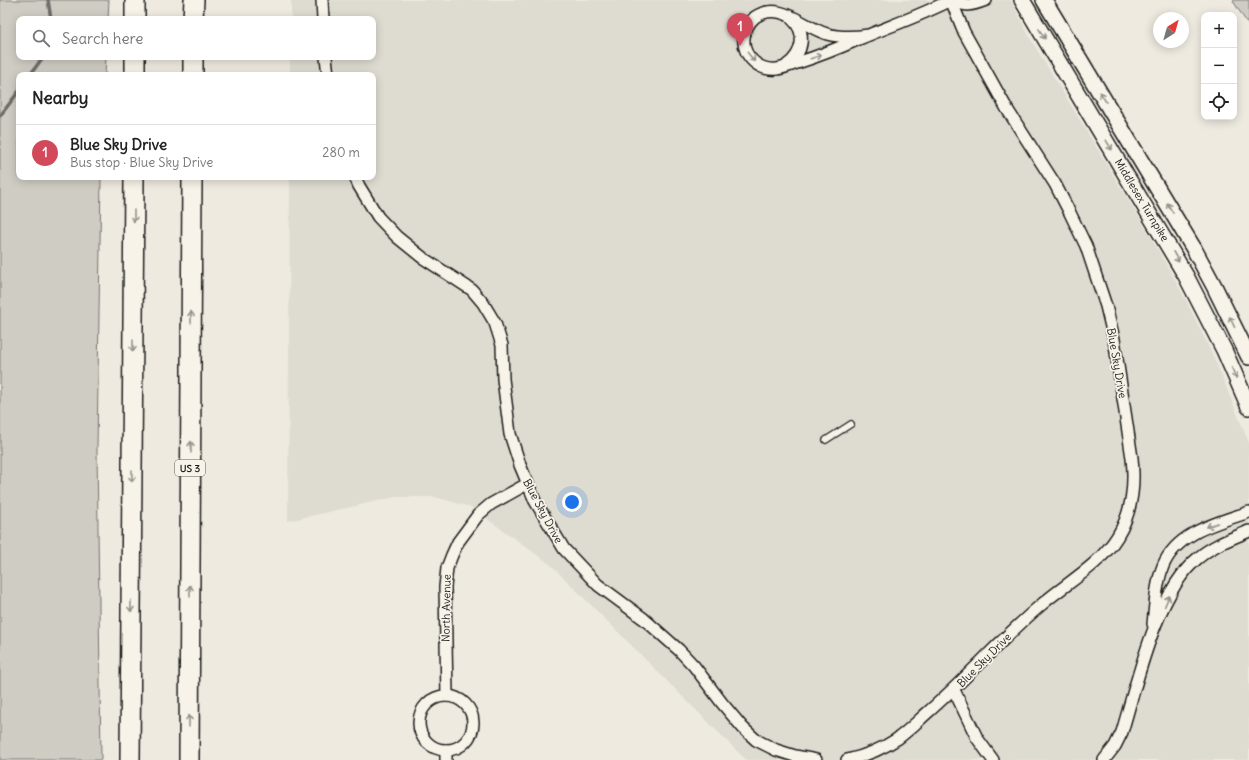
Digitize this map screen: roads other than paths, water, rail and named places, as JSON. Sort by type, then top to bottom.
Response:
[{"type":"highway","points":[[135,0],[135,16]]},
{"type":"highway","points":[[193,16],[194,0]]},
{"type":"highway","points":[[135,60],[135,72]]},
{"type":"highway","points":[[193,60],[193,72]]},
{"type":"highway","points":[[130,760],[134,180]]},
{"type":"highway","name":"US 3","points":[[189,760],[192,180]]},
{"type":"main road","name":"Middlesex Turnpike","points":[[1022,0],[1186,276],[1224,350],[1249,407]]},
{"type":"main road","name":"Middlesex Turnpike","points":[[1044,0],[1183,230],[1214,286],[1249,358]]},
{"type":"street","points":[[322,0],[323,16]]},
{"type":"street","points":[[778,68],[821,55],[951,0],[966,6],[974,5],[986,0]]},
{"type":"street","name":"Blue Sky Drive","points":[[847,760],[860,758],[897,739],[954,690],[1004,639],[1041,605],[1107,551],[1118,536],[1126,517],[1132,496],[1134,477],[1132,458],[1114,339],[1106,306],[1086,246],[1055,184],[1007,109],[964,32],[951,0]]},
{"type":"street","points":[[788,16],[799,27],[802,36],[799,53],[788,65],[778,68],[765,68],[754,62],[746,52],[744,37],[745,31],[750,22],[762,13],[772,11],[779,12],[788,16],[826,34],[857,37],[869,35]]},
{"type":"street","points":[[326,60],[328,72]]},
{"type":"street","name":"Blue Sky Drive","points":[[356,180],[378,217],[397,237],[423,258],[472,290],[483,303],[495,323],[502,345],[503,379],[510,434],[527,484],[535,501],[564,549],[598,585],[644,619],[679,650],[694,666],[743,728],[756,740],[776,750],[795,756],[816,760]]},
{"type":"street","name":"North Avenue","points":[[446,696],[445,587],[447,568],[458,542],[478,515],[491,504],[527,484]]},
{"type":"street","points":[[1151,636],[1160,578],[1164,565],[1170,554],[1178,545],[1196,531],[1249,512]]},
{"type":"street","points":[[1104,760],[1115,746],[1122,732],[1151,636],[1171,591],[1186,569],[1208,550],[1222,542],[1249,531]]},
{"type":"street","name":"Blue Sky Drive","points":[[954,690],[976,738],[993,760]]},
{"type":"street","points":[[446,696],[454,697],[466,705],[471,713],[473,724],[470,735],[463,744],[446,755],[428,743],[423,737],[420,728],[420,717],[425,706],[431,701],[438,697],[446,696]]},
{"type":"lane","points":[[826,440],[851,424]]},
{"type":"waterway","points":[[48,0],[51,16]]},
{"type":"waterway","points":[[32,72],[41,60]]},
{"type":"waterway","points":[[0,116],[16,95]]},
{"type":"place","name":"Blue Sky Drive","points":[[740,46]]}]
